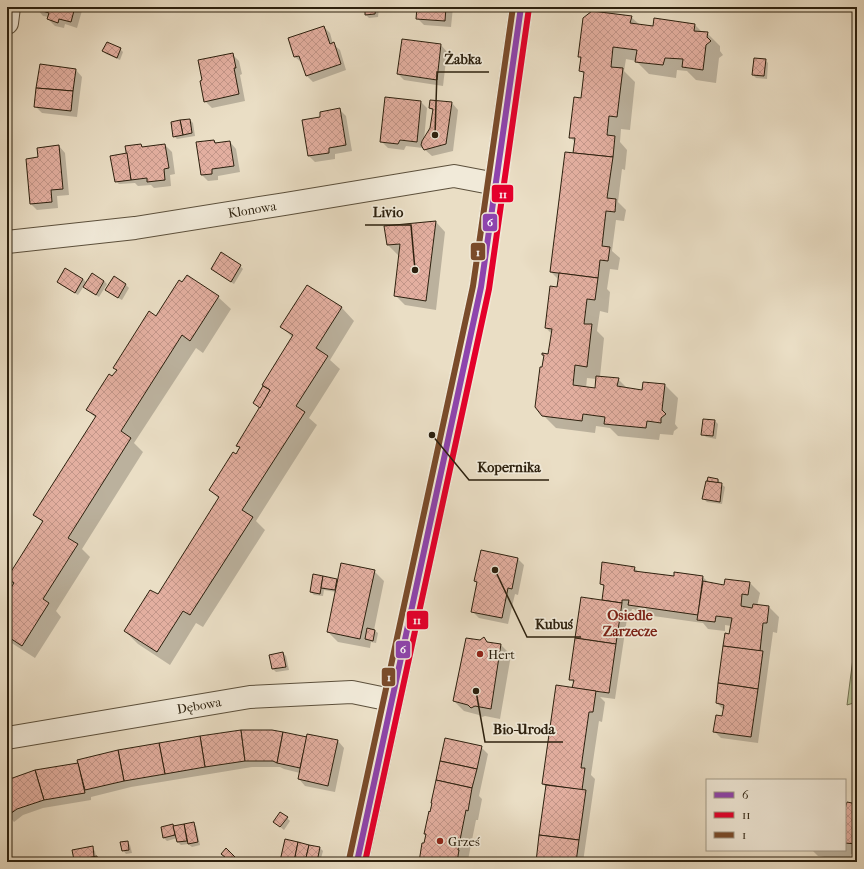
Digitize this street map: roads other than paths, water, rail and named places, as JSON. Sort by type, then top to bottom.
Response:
[{"type":"street","points":[[7,23],[9,7]]},
{"type":"street","points":[[357,862],[481,287],[521,7]]},
{"type":"street","name":"Klonowa","points":[[7,242],[135,228],[454,176],[496,184]]},
{"type":"street","name":"Dębowa","points":[[7,738],[250,697],[352,692],[391,700]]},
{"type":"place","name":"Żabka","points":[[435,135]]},
{"type":"place","name":"Livio","points":[[415,270]]},
{"type":"place","name":"Kopernika","points":[[432,435]]},
{"type":"place","name":"Kubuś","points":[[495,570]]},
{"type":"place","name":"Hert","points":[[480,654]]},
{"type":"place","name":"Bio-Uroda","points":[[476,691]]},
{"type":"place","name":"Grześ","points":[[440,841]]},
{"type":"district","name":"Osiedle Zarzecze","points":[[630,624]]}]
